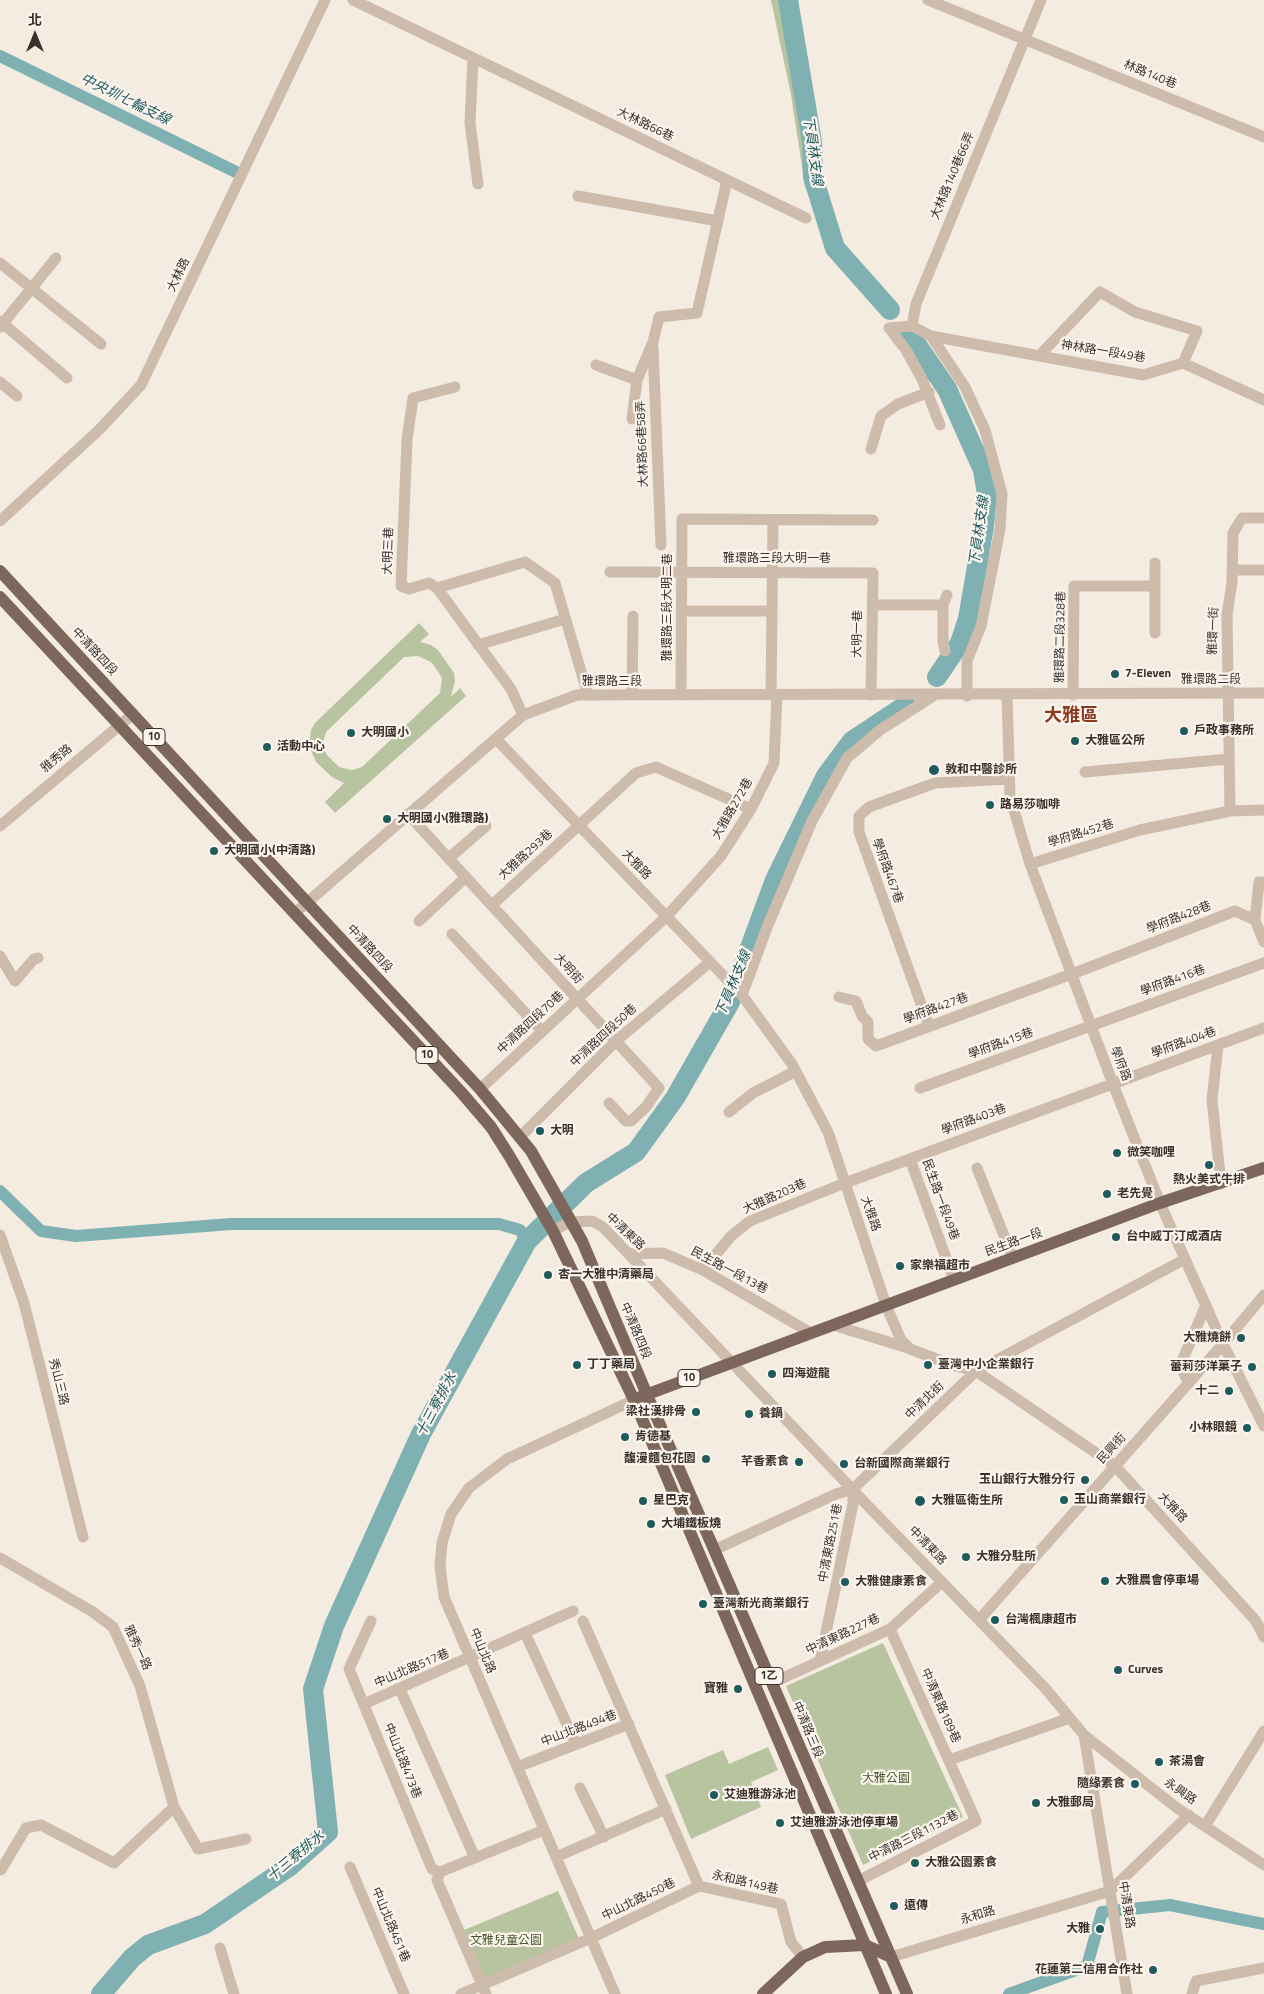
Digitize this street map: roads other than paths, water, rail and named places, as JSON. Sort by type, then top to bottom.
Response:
[{"type":"main road","name":"中清路四段","points":[[0,571],[308,902],[521,1136],[582,1241],[647,1395]]},
{"type":"main road","name":"10","points":[[0,598],[461,1092],[491,1128],[551,1228],[634,1400]]},
{"type":"main road","name":"民生路一段","points":[[634,1400],[1160,1203],[1264,1168]]},
{"type":"main road","name":"中清路三段","points":[[647,1395],[907,1994]]},
{"type":"main road","name":"1乙","points":[[634,1400],[886,1994]]},
{"type":"main road","points":[[763,1994],[803,1957],[825,1947],[865,1945],[891,1957]]},
{"type":"street","name":"大林路","points":[[0,521],[100,429],[141,386],[325,0]]},
{"type":"street","name":"大林路66巷","points":[[352,0],[806,218]]},
{"type":"street","points":[[928,0],[1025,39]]},
{"type":"street","name":"大林路140巷66弄","points":[[912,326],[916,304],[1041,0]]},
{"type":"street","name":"林路140巷","points":[[1025,39],[1264,137]]},
{"type":"street","points":[[473,58],[470,124],[478,184]]},
{"type":"street","name":"大林路66巷58弄","points":[[632,419],[637,380],[653,342],[659,317],[697,313],[727,180]]},
{"type":"street","points":[[578,196],[718,221]]},
{"type":"street","points":[[56,258],[1,324],[67,378]]},
{"type":"street","points":[[0,263],[101,344]]},
{"type":"street","points":[[1039,356],[1100,292],[1135,312],[1197,330],[1182,363],[1264,400]]},
{"type":"street","points":[[940,425],[929,392],[906,350],[889,328],[912,326],[931,336],[965,387],[985,430],[1002,494],[1000,529],[981,626],[967,660],[967,696]]},
{"type":"street","name":"神林路一段49巷","points":[[931,336],[1144,375],[1182,363]]},
{"type":"street","name":"大林路66巷58弄","points":[[653,342],[661,545]]},
{"type":"street","points":[[596,365],[637,380]]},
{"type":"street","points":[[0,382],[17,396]]},
{"type":"street","name":"大明三巷","points":[[437,588],[429,583],[409,589],[402,586],[407,440],[414,398],[455,387]]},
{"type":"street","points":[[871,449],[881,416],[898,404],[929,392]]},
{"type":"street","name":"雅環一街","points":[[1230,811],[1227,615],[1232,570],[1233,533],[1242,518],[1264,518]]},
{"type":"street","name":"雅環路三段大明二巷","points":[[681,695],[682,519],[773,520]]},
{"type":"street","points":[[774,695],[772,610],[773,520],[872,520]]},
{"type":"street","points":[[523,715],[511,690],[437,588],[525,562],[554,583],[588,695]]},
{"type":"street","points":[[1155,563],[1155,633]]},
{"type":"street","points":[[1232,570],[1264,570]]},
{"type":"street","name":"雅環路三段大明一巷","points":[[610,572],[872,572]]},
{"type":"street","name":"大明一巷","points":[[871,695],[872,572]]},
{"type":"street","name":"雅環路二段328巷","points":[[1073,695],[1074,586],[1155,586]]},
{"type":"street","points":[[872,605],[945,600],[943,641],[945,651]]},
{"type":"street","points":[[682,611],[772,610]]},
{"type":"street","points":[[632,695],[633,616]]},
{"type":"street","points":[[478,645],[565,619]]},
{"type":"street","name":"雅環路二段","points":[[1008,695],[1264,693]]},
{"type":"street","name":"雅環路三段","points":[[295,913],[523,715],[577,695],[1008,695]]},
{"type":"street","name":"大雅路272巷","points":[[666,917],[721,856],[751,809],[774,763],[774,695]]},
{"type":"street","name":"學府路","points":[[1008,695],[1010,797],[1030,864],[1160,1203],[1223,1344],[1263,1421]]},
{"type":"street","points":[[742,995],[768,925],[812,821],[847,758],[880,730],[933,696]]},
{"type":"street","name":"雅秀路","points":[[0,826],[133,714]]},
{"type":"street","name":"大雅路","points":[[496,739],[742,995],[771,1033],[796,1071],[828,1132],[886,1306],[901,1340],[910,1349],[955,1366],[976,1371],[1114,1466],[1261,1623],[1264,1637]]},
{"type":"street","points":[[1085,772],[1229,759]]},
{"type":"street","name":"大雅路293巷","points":[[492,905],[636,774],[656,767],[751,809]]},
{"type":"street","name":"學府路467巷","points":[[929,1026],[859,832],[859,816],[868,807],[935,783],[1009,779]]},
{"type":"street","points":[[1230,811],[1264,810]]},
{"type":"street","name":"學府路452巷","points":[[1030,864],[1140,830],[1230,811]]},
{"type":"street","name":"大明街","points":[[408,814],[659,1088],[646,1107],[630,1121],[626,1121],[609,1103]]},
{"type":"street","points":[[449,858],[486,826]]},
{"type":"street","points":[[418,921],[466,877]]},
{"type":"street","points":[[1264,882],[1259,882],[1255,920],[1264,942]]},
{"type":"street","name":"學府路428巷","points":[[1072,974],[1235,911],[1255,920]]},
{"type":"street","name":"中清路四段70巷","points":[[480,1089],[666,917]]},
{"type":"street","points":[[452,934],[542,1031]]},
{"type":"street","points":[[0,956],[15,981],[34,959],[38,958]]},
{"type":"street","name":"中清路四段50巷","points":[[521,1136],[616,1041],[710,962]]},
{"type":"street","name":"學府路416巷","points":[[1091,1026],[1264,963]]},
{"type":"street","name":"學府路427巷","points":[[839,998],[856,1001],[862,1016],[868,1022],[868,1039],[876,1046],[1072,974]]},
{"type":"street","name":"學府路415巷","points":[[920,1088],[1091,1026]]},
{"type":"street","name":"學府路404巷","points":[[1113,1084],[1264,1028]]},
{"type":"street","points":[[1218,1045],[1212,1100],[1221,1184]]},
{"type":"street","points":[[729,1112],[753,1093],[796,1071]]},
{"type":"street","name":"學府路403巷","points":[[845,1183],[1113,1084]]},
{"type":"street","name":"民生路一段49巷","points":[[910,1159],[954,1280]]},
{"type":"street","points":[[977,1168],[1013,1258]]},
{"type":"street","name":"大雅路203巷","points":[[703,1270],[731,1236],[750,1221],[845,1183]]},
{"type":"street","name":"中清東路","points":[[551,1228],[568,1219],[592,1221],[603,1226],[1045,1688],[1084,1734],[1127,1994]]},
{"type":"street","name":"秀山三路","points":[[0,1235],[24,1303],[83,1537]]},
{"type":"street","name":"民生路一段13巷","points":[[629,1254],[663,1253],[703,1270],[811,1333]]},
{"type":"street","name":"中清北街","points":[[714,1550],[836,1494],[853,1489],[976,1371],[1185,1259]]},
{"type":"street","name":"民興街","points":[[979,1620],[1189,1383],[1264,1294]]},
{"type":"street","points":[[1189,1383],[1180,1366],[1206,1305]]},
{"type":"street","points":[[833,1325],[910,1349]]},
{"type":"street","name":"中山北路","points":[[616,1994],[444,1597],[440,1566],[442,1542],[451,1514],[469,1488],[507,1459],[634,1400]]},
{"type":"street","name":"中清東路251巷","points":[[820,1661],[853,1504],[853,1489]]},
{"type":"street","name":"雅秀一路","points":[[0,1558],[85,1607],[113,1627],[140,1686],[174,1807],[198,1849],[246,1839]]},
{"type":"street","name":"中清東路227巷","points":[[772,1683],[890,1629],[942,1582]]},
{"type":"street","name":"中山北路517巷","points":[[364,1704],[471,1659],[573,1611]]},
{"type":"street","name":"中山北路473巷","points":[[371,1621],[349,1669],[432,1869],[440,1872]]},
{"type":"street","name":"中山北路494巷","points":[[517,1767],[630,1724],[583,1621]]},
{"type":"street","name":"中清東路189巷","points":[[890,1629],[948,1760],[1070,1718]]},
{"type":"street","points":[[525,1633],[576,1744]]},
{"type":"street","points":[[400,1689],[474,1858]]},
{"type":"street","name":"永和路149巷","points":[[630,1724],[699,1886],[781,1904],[791,1942],[803,1957]]},
{"type":"street","points":[[1205,1826],[1264,1731]]},
{"type":"street","name":"永興路","points":[[1084,1734],[1126,1769],[1189,1815],[1264,1865]]},
{"type":"street","name":"中清路三段1132巷","points":[[858,1880],[976,1821],[948,1760]]},
{"type":"street","points":[[580,1788],[604,1837]]},
{"type":"street","points":[[1,1870],[26,1828],[41,1825],[114,1863],[174,1807]]},
{"type":"street","points":[[556,1857],[666,1810]]},
{"type":"street","name":"永和路","points":[[891,1957],[1110,1891],[1189,1815]]},
{"type":"street","points":[[484,1989],[437,1880],[440,1872],[544,1830]]},
{"type":"street","name":"中山北路451巷","points":[[350,1867],[404,1994]]},
{"type":"street","name":"中山北路450巷","points":[[591,1938],[699,1886]]},
{"type":"street","points":[[461,1994],[484,1989],[591,1938]]},
{"type":"street","points":[[220,1948],[234,1994]]},
{"type":"street","points":[[1192,1994],[1196,1982],[1264,1968]]},
{"type":"waterway","name":"下員林支線","points":[[788,0],[812,142],[813,177],[835,248],[890,310]]},
{"type":"waterway","name":"中央圳七輪支線","points":[[0,56],[236,172]]},
{"type":"waterway","name":"下員林支線","points":[[910,335],[947,389],[983,470],[987,494],[984,526],[968,619],[960,643],[937,677]]},
{"type":"waterway","name":"十三寮排水","points":[[101,1994],[132,1958],[148,1945],[205,1924],[290,1866],[328,1832],[313,1689],[334,1626],[421,1434],[527,1241],[586,1183],[636,1152],[675,1098],[730,1002],[775,880],[826,776],[852,741],[906,705]]},
{"type":"waterway","name":"十三寮排水","points":[[0,1191],[41,1231],[76,1236],[231,1224],[499,1224],[520,1230],[527,1241]]},
{"type":"waterway","points":[[1009,1994],[1087,1966],[1102,1912],[1170,1905],[1264,1924]]},
{"type":"place","name":"7-Eleven","points":[[1115,674]]},
{"type":"place","name":"戶政事務所","points":[[1184,731]]},
{"type":"place","name":"大明國小","points":[[351,733]]},
{"type":"place","name":"大雅區公所","points":[[1075,741]]},
{"type":"place","name":"活動中心","points":[[267,747]]},
{"type":"place","name":"敦和中醫診所","points":[[934,770]]},
{"type":"place","name":"路易莎咖啡","points":[[990,805]]},
{"type":"place","name":"大明國小(雅環路)","points":[[387,819]]},
{"type":"place","name":"大明國小(中清路)","points":[[214,851]]},
{"type":"place","name":"大明","points":[[540,1131]]},
{"type":"place","name":"微笑咖哩","points":[[1117,1153]]},
{"type":"place","name":"熱火美式牛排","points":[[1209,1165]]},
{"type":"place","name":"老先覺","points":[[1107,1194]]},
{"type":"place","name":"台中威丁汀成酒店","points":[[1116,1237]]},
{"type":"place","name":"家樂福超市","points":[[900,1266]]},
{"type":"place","name":"杏一大雅中清藥局","points":[[548,1275]]},
{"type":"place","name":"大雅燒餅","points":[[1241,1338]]},
{"type":"place","name":"丁丁藥局","points":[[577,1365]]},
{"type":"place","name":"臺灣中小企業銀行","points":[[928,1365]]},
{"type":"place","name":"蕾莉莎洋菓子","points":[[1252,1367]]},
{"type":"place","name":"四海遊龍","points":[[772,1374]]},
{"type":"place","name":"十二","points":[[1229,1391]]},
{"type":"place","name":"梁社漢排骨","points":[[696,1412]]},
{"type":"place","name":"養鍋","points":[[749,1414]]},
{"type":"place","name":"小林眼鏡","points":[[1247,1428]]},
{"type":"place","name":"肯德基","points":[[625,1437]]},
{"type":"place","name":"馥漫麵包花園","points":[[706,1459]]},
{"type":"place","name":"芊香素食","points":[[799,1462]]},
{"type":"place","name":"台新國際商業銀行","points":[[844,1464]]},
{"type":"place","name":"玉山銀行大雅分行","points":[[1085,1480]]},
{"type":"place","name":"玉山商業銀行","points":[[1064,1500]]},
{"type":"place","name":"星巴克","points":[[643,1501]]},
{"type":"place","name":"大雅區衛生所","points":[[920,1501]]},
{"type":"place","name":"大埔鐵板燒","points":[[651,1524]]},
{"type":"place","name":"大雅分駐所","points":[[966,1557]]},
{"type":"place","name":"大雅農會停車場","points":[[1105,1581]]},
{"type":"place","name":"大雅健康素食","points":[[845,1582]]},
{"type":"place","name":"臺灣新光商業銀行","points":[[703,1604]]},
{"type":"place","name":"台灣楓康超市","points":[[995,1620]]},
{"type":"place","name":"Curves","points":[[1118,1670]]},
{"type":"place","name":"寶雅","points":[[738,1689]]},
{"type":"place","name":"茶湯會","points":[[1159,1762]]},
{"type":"place","name":"隨緣素食","points":[[1135,1784]]},
{"type":"place","name":"艾迪雅游泳池","points":[[714,1795]]},
{"type":"place","name":"大雅郵局","points":[[1036,1803]]},
{"type":"place","name":"艾迪雅游泳池停車場","points":[[780,1823]]},
{"type":"place","name":"大雅公園素食","points":[[915,1863]]},
{"type":"place","name":"遠傳","points":[[894,1906]]},
{"type":"place","name":"大雅","points":[[1100,1929]]},
{"type":"place","name":"花蓮第二信用合作社","points":[[1153,1970]]},
{"type":"district","name":"大雅區","points":[[1071,717]]},
{"type":"park label","name":"大雅公園","points":[[886,1779]]},
{"type":"park label","name":"文雅兒童公園","points":[[506,1941]]}]
